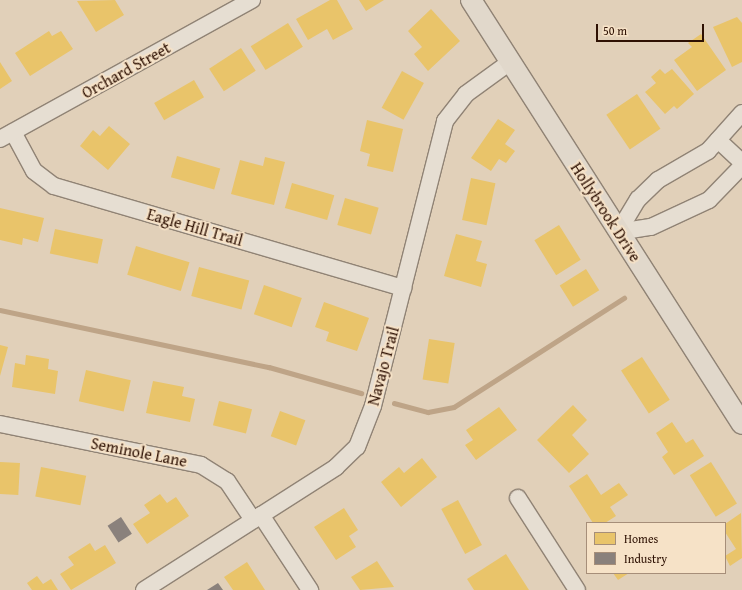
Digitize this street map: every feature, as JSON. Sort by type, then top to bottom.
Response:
[{"type":"main road","name":"Hollybrook Drive","points":[[470,0],[742,424]]},
{"type":"street","name":"Orchard Street","points":[[6,136],[252,0]]},
{"type":"street","name":"Navajo Trail","points":[[144,590],[336,467],[357,447],[368,421],[446,121],[466,94],[510,62]]},
{"type":"street","points":[[618,232],[638,199],[658,180],[698,159],[718,140],[742,113]]},
{"type":"street","name":"Eagle Hill Trail","points":[[6,136],[34,171],[54,186],[403,288]]},
{"type":"street","points":[[718,140],[742,162]]},
{"type":"street","points":[[618,232],[651,227],[709,200],[742,166]]},
{"type":"street","name":"Seminole Lane","points":[[0,424],[202,465],[227,481],[257,518],[310,590]]},
{"type":"street","points":[[518,498],[577,590]]},
{"type":"building: Homes","points":[[115,0],[124,15],[96,32],[77,1]]},
{"type":"building: Homes","points":[[330,0],[337,0],[353,29],[333,40],[327,29],[308,40],[296,19]]},
{"type":"building: Homes","points":[[359,0],[384,0],[366,11]]},
{"type":"building: Homes","points":[[431,9],[460,41],[428,71],[414,54],[422,47],[408,31]]},
{"type":"building: Homes","points":[[737,17],[742,23],[742,62],[732,67],[713,27]]},
{"type":"building: Homes","points":[[288,23],[303,47],[266,70],[251,46]]},
{"type":"building: Homes","points":[[49,31],[52,36],[61,31],[73,49],[30,76],[15,53]]},
{"type":"building: Homes","points":[[701,34],[726,70],[697,91],[674,60],[692,47],[688,43]]},
{"type":"building: Homes","points":[[241,48],[256,71],[224,91],[209,69]]},
{"type":"building: Homes","points":[[0,62],[12,81],[0,89]]},
{"type":"building: Homes","points":[[660,69],[665,74],[672,69],[694,94],[677,109],[674,106],[665,114],[645,92],[656,83],[651,77]]},
{"type":"building: Homes","points":[[402,71],[424,83],[404,120],[382,108]]},
{"type":"building: Homes","points":[[194,80],[204,97],[164,120],[154,103]]},
{"type":"building: Homes","points":[[637,94],[660,129],[630,150],[606,115]]},
{"type":"building: Homes","points":[[498,119],[515,130],[505,144],[515,151],[506,163],[499,159],[491,171],[471,158]]},
{"type":"building: Homes","points":[[367,120],[403,129],[393,172],[367,166],[370,154],[360,151]]},
{"type":"building: Homes","points":[[109,126],[130,144],[108,170],[80,146],[93,130],[100,136]]},
{"type":"building: Homes","points":[[177,156],[220,168],[214,190],[171,177]]},
{"type":"building: Homes","points":[[265,157],[285,162],[274,205],[231,194],[240,160],[263,166]]},
{"type":"building: Homes","points":[[471,178],[495,183],[487,225],[462,220]]},
{"type":"building: Homes","points":[[292,183],[334,195],[327,220],[285,208]]},
{"type":"building: Homes","points":[[345,198],[379,208],[371,235],[337,225]]},
{"type":"building: Homes","points":[[0,208],[44,218],[38,242],[23,238],[22,245],[0,240]]},
{"type":"building: Homes","points":[[559,225],[581,260],[556,275],[534,240]]},
{"type":"building: Homes","points":[[55,229],[103,239],[98,264],[50,253]]},
{"type":"building: Homes","points":[[456,234],[482,241],[476,261],[487,264],[481,287],[444,276]]},
{"type":"building: Homes","points":[[136,246],[190,262],[181,291],[127,275]]},
{"type":"building: Homes","points":[[199,267],[249,280],[241,309],[191,296]]},
{"type":"building: Homes","points":[[586,269],[599,290],[573,307],[560,285]]},
{"type":"building: Homes","points":[[264,285],[302,298],[292,327],[254,314]]},
{"type":"building: Homes","points":[[324,302],[369,318],[357,351],[326,341],[329,332],[315,327]]},
{"type":"building: Homes","points":[[429,339],[455,343],[448,384],[423,379]]},
{"type":"building: Homes","points":[[0,345],[8,347],[0,376]]},
{"type":"building: Homes","points":[[26,355],[49,359],[48,369],[58,371],[55,394],[12,387],[15,363],[25,365]]},
{"type":"building: Homes","points":[[642,357],[670,400],[649,413],[621,371]]},
{"type":"building: Homes","points":[[86,370],[131,380],[124,412],[79,401]]},
{"type":"building: Homes","points":[[153,381],[184,387],[182,396],[195,399],[190,422],[146,413]]},
{"type":"building: Homes","points":[[219,401],[252,409],[246,433],[213,425]]},
{"type":"building: Homes","points":[[573,405],[587,420],[572,435],[589,454],[569,473],[537,440]]},
{"type":"building: Homes","points":[[499,407],[517,430],[476,460],[465,445],[473,440],[466,430]]},
{"type":"building: Homes","points":[[280,411],[305,420],[296,446],[271,436]]},
{"type":"building: Homes","points":[[672,422],[686,443],[693,439],[704,456],[674,475],[662,457],[668,452],[656,433]]},
{"type":"building: Homes","points":[[422,458],[437,477],[401,507],[381,482],[399,467],[404,473]]},
{"type":"building: Homes","points":[[0,462],[20,463],[18,495],[0,494]]},
{"type":"building: Homes","points":[[711,462],[737,504],[716,517],[690,475]]},
{"type":"building: Homes","points":[[41,467],[86,476],[80,505],[35,496]]},
{"type":"building: Homes","points":[[587,474],[601,495],[619,483],[628,495],[610,507],[616,516],[607,522],[592,522],[569,486]]},
{"type":"building: Homes","points":[[160,494],[167,503],[176,497],[189,516],[147,544],[133,524],[150,513],[144,505]]},
{"type":"building: Homes","points":[[458,500],[482,545],[465,554],[441,509]]},
{"type":"building: Homes","points":[[344,508],[358,530],[349,536],[356,547],[336,560],[314,527]]},
{"type":"building: Homes","points":[[741,513],[742,558],[730,566],[726,555],[736,549],[726,534],[726,523]]},
{"type":"building: Homes","points":[[90,543],[95,551],[105,545],[116,563],[71,590],[60,574],[74,565],[68,557]]},
{"type":"building: Homes","points":[[506,554],[529,590],[474,590],[467,579]]},
{"type":"building: Homes","points":[[377,561],[394,587],[360,590],[351,577]]},
{"type":"building: Homes","points":[[247,562],[265,590],[233,590],[224,577]]},
{"type":"building: Homes","points":[[614,574],[627,574],[618,580]]},
{"type":"building: Homes","points":[[37,576],[43,584],[51,579],[58,590],[32,590],[27,583]]},
{"type":"building: Industry","points":[[121,517],[132,534],[118,542],[108,526]]},
{"type":"building: Industry","points":[[218,583],[223,590],[207,590]]},
{"type":"waterway","points":[[394,403],[428,412],[454,407],[624,298]]},
{"type":"waterway","points":[[0,310],[269,367],[361,393]]}]
